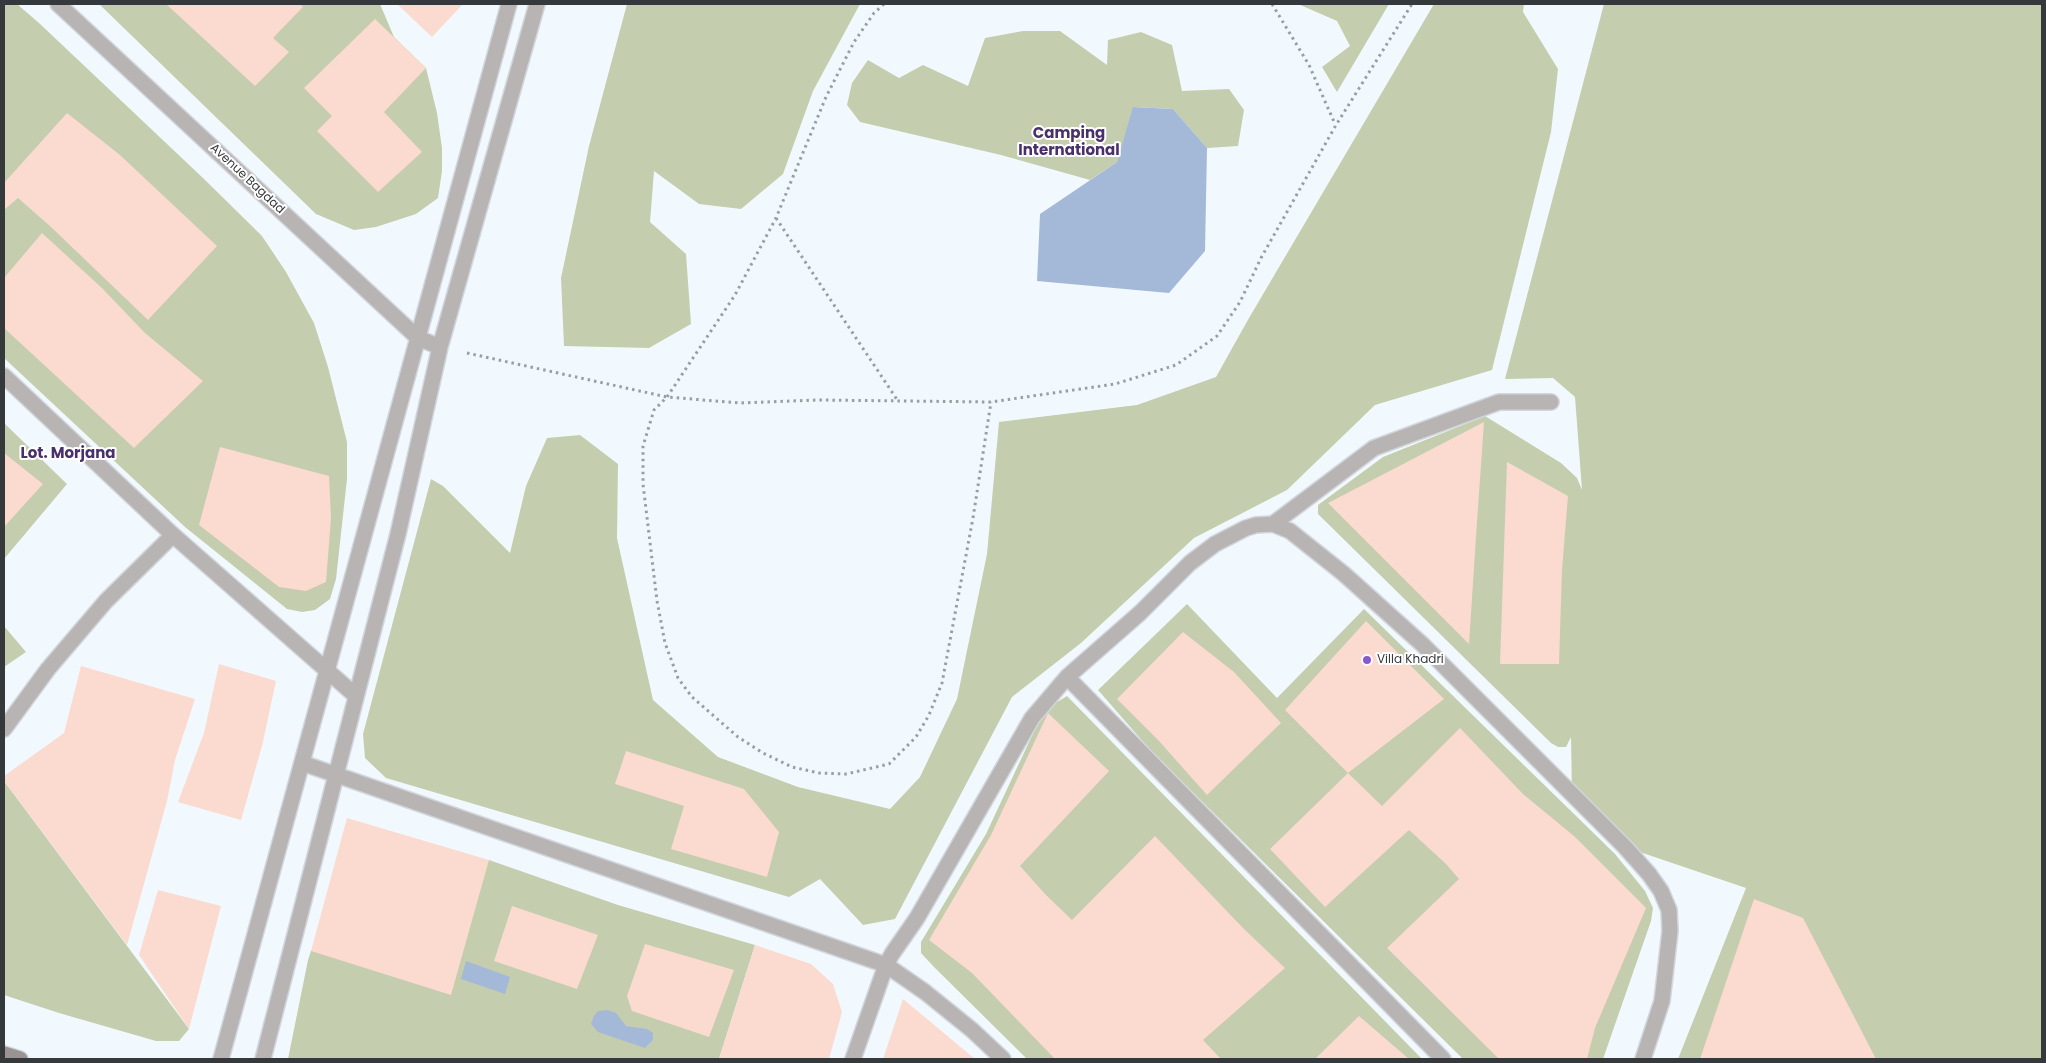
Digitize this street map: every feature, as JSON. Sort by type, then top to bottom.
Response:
[{"type":"street","name":"Avenue Bagdad","points":[[58,4],[418,338],[440,347]]},
{"type":"street","points":[[221,1059],[509,4]]},
{"type":"street","points":[[263,1059],[398,534],[440,347],[537,4]]},
{"type":"street","points":[[4,376],[173,535],[356,696]]},
{"type":"street","points":[[1273,524],[1374,448],[1499,402],[1551,402]]},
{"type":"street","points":[[853,1059],[886,965],[941,877],[1032,718],[1067,676],[1140,614],[1190,563],[1215,544],[1251,526],[1273,524],[1290,531],[1344,574],[1423,645],[1625,847],[1649,874],[1661,892],[1669,910],[1670,931],[1662,1001],[1643,1059]]},
{"type":"street","points":[[4,729],[48,669],[106,601],[173,535]]},
{"type":"street","points":[[1067,676],[1444,1059]]},
{"type":"street","points":[[302,763],[886,965],[965,1024],[1003,1059]]},
{"type":"street","points":[[4,1054],[20,1059]]},
{"type":"path","points":[[884,4],[874,13],[854,42],[826,97],[776,218],[735,295],[667,397],[654,410],[643,446],[643,484],[658,610],[665,643],[678,678],[692,697],[712,716],[738,737],[764,753],[792,767],[819,773],[846,774],[889,764],[916,737],[929,715],[942,683],[973,518],[991,402]]},
{"type":"path","points":[[1272,4],[1309,65],[1336,125]]},
{"type":"path","points":[[440,347],[667,397],[740,403],[818,400],[991,402],[1116,384],[1176,365],[1217,336],[1240,302],[1260,258],[1336,125],[1412,4]]},
{"type":"path","points":[[776,218],[898,401]]},
{"type":"green space","points":[[4,4],[17,4],[39,23],[262,236],[286,272],[314,323],[328,367],[347,442],[347,479],[336,579],[330,599],[315,610],[302,612],[287,609],[185,527],[4,358]]},
{"type":"green space","points":[[99,4],[380,4],[394,37],[426,68],[437,113],[442,148],[442,171],[438,198],[416,214],[376,227],[354,230],[316,214]]},
{"type":"green space","points":[[627,4],[860,4],[813,91],[783,174],[741,209],[699,204],[654,171],[650,222],[686,254],[691,324],[649,348],[564,346],[561,278],[589,146]]},
{"type":"green space","points":[[1298,4],[1389,4],[1337,92],[1322,67],[1350,46],[1337,21]]},
{"type":"green space","points":[[1434,4],[1524,4],[1523,12],[1558,69],[1551,132],[1492,370],[1375,405],[1287,490],[1194,538],[1081,643],[1012,697],[895,919],[863,925],[820,879],[789,897],[386,778],[365,758],[363,734],[431,479],[443,486],[510,553],[526,486],[547,438],[580,435],[618,464],[617,538],[653,700],[718,757],[798,787],[890,809],[920,777],[957,699],[987,554],[999,422],[1137,405],[1216,377]]},
{"type":"green space","points":[[1604,4],[2042,4],[2042,1059],[1678,1059],[1746,888],[1625,847],[1572,794],[1571,737],[1566,747],[1558,747],[1551,743],[1318,514],[1318,505],[1383,457],[1485,416],[1561,463],[1577,478],[1582,490],[1575,397],[1553,378],[1505,379]]},
{"type":"green space","points":[[1023,31],[1060,31],[1107,65],[1108,40],[1141,32],[1172,45],[1182,91],[1229,89],[1244,110],[1238,146],[1207,148],[1173,109],[1134,107],[1117,162],[1090,180],[1001,155],[860,122],[847,105],[852,83],[868,60],[899,78],[923,65],[968,86],[985,38]]},
{"type":"green space","points":[[4,423],[67,484],[4,559]]},
{"type":"green space","points":[[1187,604],[1277,698],[1364,609],[1615,854],[1645,891],[1653,908],[1651,921],[1603,1059],[1463,1059],[1152,752],[1098,690]]},
{"type":"green space","points":[[4,626],[26,652],[4,667]]},
{"type":"green space","points":[[1067,696],[1422,1059],[1027,1059],[934,967],[921,953],[921,942],[986,834],[1044,710]]},
{"type":"green space","points":[[4,781],[189,1029],[179,1041],[156,1041],[4,995]]},
{"type":"green space","points":[[489,860],[618,905],[755,945],[719,1059],[288,1059],[311,951]]},
{"type":"water","points":[[1133,107],[1173,109],[1207,148],[1205,251],[1169,293],[1037,281],[1040,214],[1117,162]]},
{"type":"water","points":[[466,961],[510,977],[505,994],[461,979]]},
{"type":"water","points":[[608,1010],[616,1013],[626,1026],[647,1029],[653,1033],[653,1040],[645,1048],[598,1032],[591,1024],[594,1016],[598,1011]]},
{"type":"building","points":[[166,4],[300,4],[303,7],[273,38],[289,52],[255,86]]},
{"type":"building","points":[[397,4],[463,4],[432,37]]},
{"type":"building","points":[[375,19],[426,68],[384,112],[422,152],[378,192],[317,131],[332,116],[304,88]]},
{"type":"building","points":[[67,113],[120,155],[217,246],[148,320],[18,198],[4,210],[4,183]]},
{"type":"building","points":[[42,233],[102,288],[145,333],[203,381],[134,448],[4,328],[4,278]]},
{"type":"building","points":[[1484,422],[1477,522],[1469,644],[1328,503]]},
{"type":"building","points":[[220,447],[329,476],[331,518],[326,582],[306,591],[279,587],[199,525]]},
{"type":"building","points":[[4,453],[43,484],[4,527]]},
{"type":"building","points":[[1507,462],[1568,496],[1562,570],[1559,664],[1500,664]]},
{"type":"building","name":"Villa Khadri","points":[[1366,621],[1444,699],[1348,773],[1285,710]]},
{"type":"building","points":[[1183,632],[1234,672],[1281,723],[1207,795],[1159,741],[1117,699]]},
{"type":"building","points":[[219,664],[276,681],[262,746],[241,820],[178,802],[204,733]]},
{"type":"building","points":[[81,666],[195,699],[175,760],[167,801],[127,945],[4,781],[4,776],[64,733]]},
{"type":"building","points":[[1048,713],[1109,771],[1020,866],[1046,895],[1072,920],[1155,836],[1243,928],[1285,968],[1203,1040],[1221,1059],[1055,1059],[972,973],[929,940],[991,835]]},
{"type":"building","points":[[1460,728],[1523,794],[1574,836],[1646,908],[1595,1028],[1587,1059],[1499,1059],[1387,948],[1459,879],[1446,864],[1409,830],[1325,907],[1270,849],[1348,773],[1382,806]]},
{"type":"building","points":[[626,751],[744,789],[779,832],[767,877],[671,849],[684,806],[615,784]]},
{"type":"building","points":[[347,818],[489,860],[451,995],[311,951]]},
{"type":"building","points":[[158,890],[221,906],[189,1029],[139,955]]},
{"type":"building","points":[[1754,899],[1803,918],[1876,1059],[1700,1059]]},
{"type":"building","points":[[512,906],[598,935],[577,989],[494,961]]},
{"type":"building","points":[[645,944],[734,970],[709,1037],[632,1011],[627,996]]},
{"type":"building","points":[[755,945],[811,964],[833,984],[842,1012],[829,1059],[719,1059]]},
{"type":"building","points":[[903,999],[975,1059],[883,1059]]},
{"type":"building","points":[[1359,1016],[1409,1059],[1315,1059]]},
{"type":"place","name":"Villa Khadri","points":[[1367,660]]},
{"type":"district","name":"Camping International","points":[[1069,142]]},
{"type":"district","name":"Lot. Morjana","points":[[68,454]]}]
